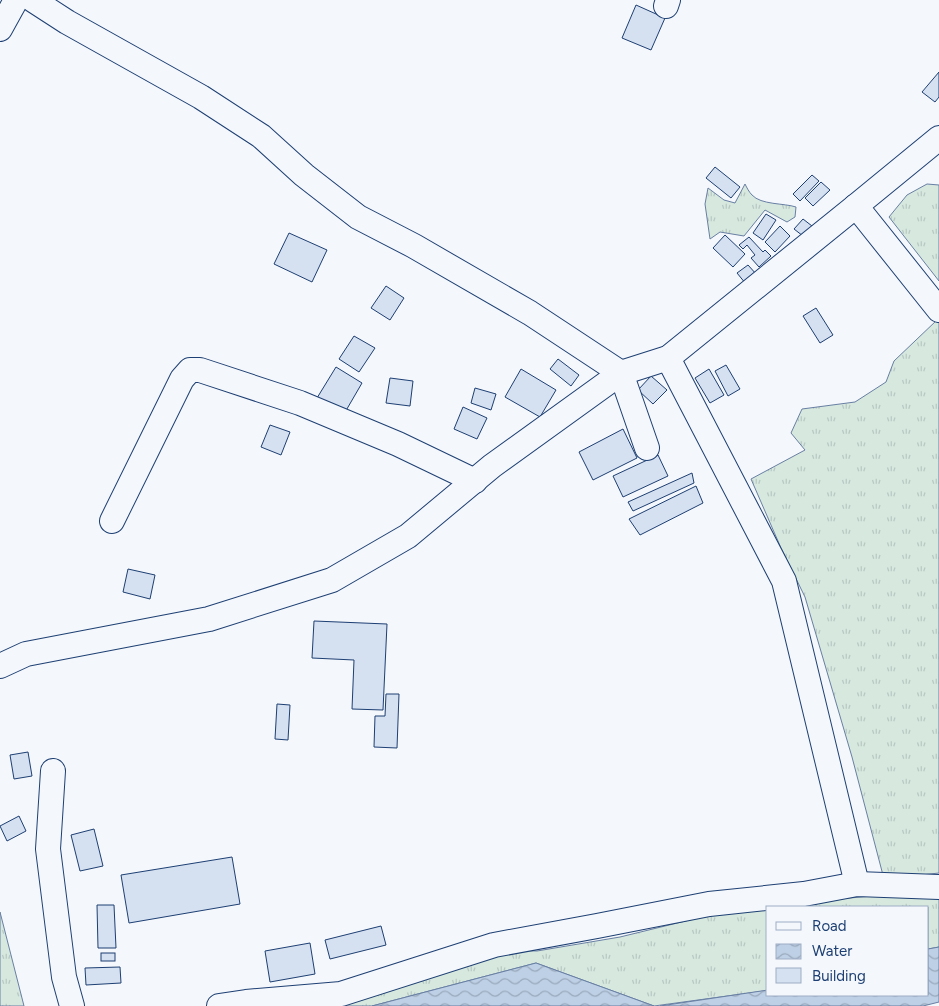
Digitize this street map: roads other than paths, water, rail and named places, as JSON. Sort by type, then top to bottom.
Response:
[{"type":"street","points":[[0,29],[16,0]]},
{"type":"street","points":[[32,0],[67,22],[201,97],[261,136],[304,175],[358,217],[414,246],[530,313],[621,373],[648,448]]},
{"type":"street","points":[[0,666],[26,654],[209,619],[332,580],[408,536],[492,466],[621,373],[668,358],[939,138]]},
{"type":"street","points":[[856,206],[939,310]]},
{"type":"street","points":[[668,358],[784,581],[857,884]]},
{"type":"street","points":[[112,521],[182,379],[190,370],[200,370],[300,403],[398,444],[475,480]]},
{"type":"street","points":[[53,770],[48,849],[64,977],[72,1006]]},
{"type":"street","points":[[219,1006],[341,994],[494,945],[709,904],[804,894],[857,884],[939,887]]},
{"type":"water","points":[[939,947],[939,1002],[923,1006],[660,1006],[766,990],[766,996],[929,996],[929,949]]},
{"type":"water","points":[[536,963],[654,1006],[372,1006]]}]
